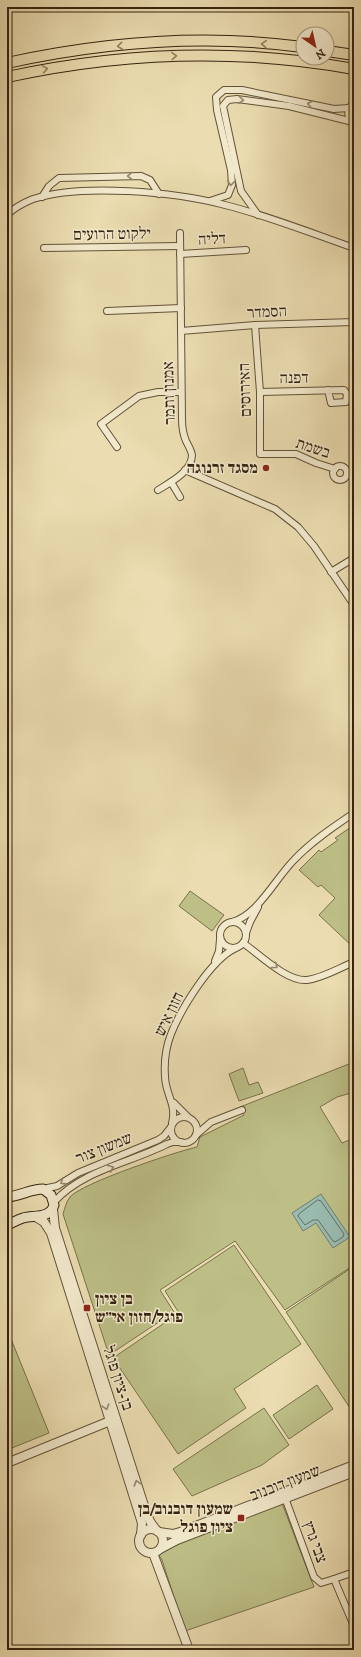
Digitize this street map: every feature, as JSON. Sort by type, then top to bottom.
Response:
[{"type":"main road","points":[[7,63],[58,53],[125,45],[159,43],[232,42],[295,47]]},
{"type":"main road","points":[[335,52],[354,55]]},
{"type":"main road","points":[[7,77],[60,66],[126,58],[197,55],[264,57],[354,69]]},
{"type":"main road","points":[[7,1197],[20,1196],[34,1190],[43,1189],[50,1193],[53,1205],[46,1214],[22,1218],[7,1224]]},
{"type":"street","points":[[210,201],[228,196],[232,184],[231,170],[217,110],[216,97],[224,90],[242,90],[334,109],[349,108]]},
{"type":"street","points":[[258,215],[241,191],[223,106],[228,100],[236,99],[289,106],[353,122]]},
{"type":"street","points":[[353,122],[348,117],[349,108],[354,103]]},
{"type":"street","points":[[42,197],[54,181],[66,177],[141,176],[150,180],[159,194]]},
{"type":"street","points":[[7,215],[21,204],[55,194],[100,191],[159,194],[210,201],[258,215],[354,248]]},
{"type":"street","name":"אמנון ותמר","points":[[180,233],[181,392],[183,429],[192,456],[190,463],[185,470]]},
{"type":"street","name":"ילקוט הרועים","points":[[44,248],[180,246]]},
{"type":"street","points":[[347,246],[354,251]]},
{"type":"street","name":"דליה","points":[[180,254],[246,250]]},
{"type":"street","points":[[107,311],[181,308]]},
{"type":"street","name":"הסמדר","points":[[181,331],[255,325],[354,322]]},
{"type":"street","name":"האירוסים","points":[[255,325],[260,392],[260,454]]},
{"type":"street","name":"דפנה","points":[[260,392],[328,390]]},
{"type":"street","points":[[117,447],[101,424],[139,396],[158,392],[181,392]]},
{"type":"street","name":"בשמת","points":[[260,454],[296,454],[316,463],[335,469]]},
{"type":"street","points":[[158,490],[171,482],[185,470],[275,509],[298,527],[332,572],[354,605]]},
{"type":"street","points":[[171,482],[180,497]]},
{"type":"street","points":[[332,572],[354,558]]},
{"type":"street","points":[[267,893],[252,917],[243,943],[236,948],[227,946],[220,938],[220,932],[223,927],[240,919],[250,912],[304,850],[354,813]]},
{"type":"street","points":[[232,922],[241,924],[245,929],[246,934]]},
{"type":"street","name":"חזון איש","points":[[212,968],[218,954],[220,938]]},
{"type":"street","points":[[243,943],[284,973],[298,980],[313,979],[354,962]]},
{"type":"street","name":"חזון איש","points":[[172,1125],[174,1114],[165,1076],[168,1043],[185,1006],[212,968],[223,956],[236,948]]},
{"type":"street","name":"חזון איש","points":[[171,1100],[180,1111],[190,1118]]},
{"type":"street","points":[[211,1122],[189,1141],[181,1142],[173,1137],[172,1125],[178,1118],[190,1118],[201,1122],[211,1122],[242,1110]]},
{"type":"street","points":[[190,1118],[197,1128],[195,1137]]},
{"type":"street","name":"שמשון צור","points":[[43,1189],[57,1186],[78,1173],[158,1140],[166,1134],[172,1125]]},
{"type":"street","name":"שמשון צור","points":[[53,1205],[65,1190],[87,1177],[167,1144],[181,1142]]},
{"type":"street","name":"בן-ציון פוגל","points":[[53,1205],[55,1228],[147,1515],[151,1524],[158,1532]]},
{"type":"street","name":"בן-ציון פוגל","points":[[34,1216],[44,1222],[51,1232],[142,1523],[142,1535]]},
{"type":"street","name":"בן-ציון פוגל","points":[[7,1463],[110,1422]]},
{"type":"street","name":"שמעון דובנוב","points":[[157,1550],[177,1540],[354,1465]]},
{"type":"street","name":"שמעון דובנוב","points":[[158,1532],[173,1534],[180,1532],[354,1472]]},
{"type":"street","name":"צבי גרץ","points":[[284,1495],[314,1577],[321,1583],[334,1579],[354,1626]]},
{"type":"street","points":[[149,1530],[158,1532],[163,1541],[157,1550],[146,1551],[142,1548],[140,1540],[142,1535],[149,1530]]},
{"type":"street","points":[[157,1550],[189,1650]]},
{"type":"street","points":[[334,1579],[354,1572]]},
{"type":"green space","points":[[354,825],[354,948],[319,915],[335,898],[321,885],[318,887],[299,870],[319,850],[321,852],[338,840],[335,838]]},
{"type":"green space","points":[[190,891],[224,915],[212,931],[179,906]]},
{"type":"green space","points":[[354,1062],[354,1086],[350,1087],[351,1093],[337,1097],[320,1107],[342,1143],[354,1138],[354,1265],[285,1310],[235,1241],[160,1290],[174,1312],[109,1355],[63,1214],[70,1197],[78,1191],[110,1176],[150,1161],[197,1147],[200,1137],[244,1115],[240,1107]]},
{"type":"green space","points":[[243,1068],[249,1085],[258,1082],[263,1093],[239,1101],[229,1074]]},
{"type":"green space","points":[[234,1245],[301,1344],[234,1389],[246,1408],[178,1454],[113,1358],[179,1313],[165,1291]]},
{"type":"green space","points":[[354,1266],[354,1409],[352,1411],[286,1312]]},
{"type":"green space","points":[[7,1329],[49,1433],[7,1450]]},
{"type":"green space","points":[[317,1385],[333,1409],[289,1439],[273,1415]]},
{"type":"green space","points":[[264,1408],[289,1445],[262,1465],[192,1496],[173,1469]]},
{"type":"green space","points":[[282,1503],[314,1587],[185,1631],[162,1560],[158,1554],[163,1548]]},
{"type":"water","points":[[321,1194],[350,1237],[333,1248],[316,1223],[303,1231],[292,1213]]},
{"type":"place","name":"מסגד זרנוגה","points":[[266,468]]},
{"type":"place","name":"בן ציון פוגל/חזון אי״ש","points":[[87,1308]]},
{"type":"place","name":"שמעון דובנוב/בן ציון פוגל","points":[[241,1518]]}]
